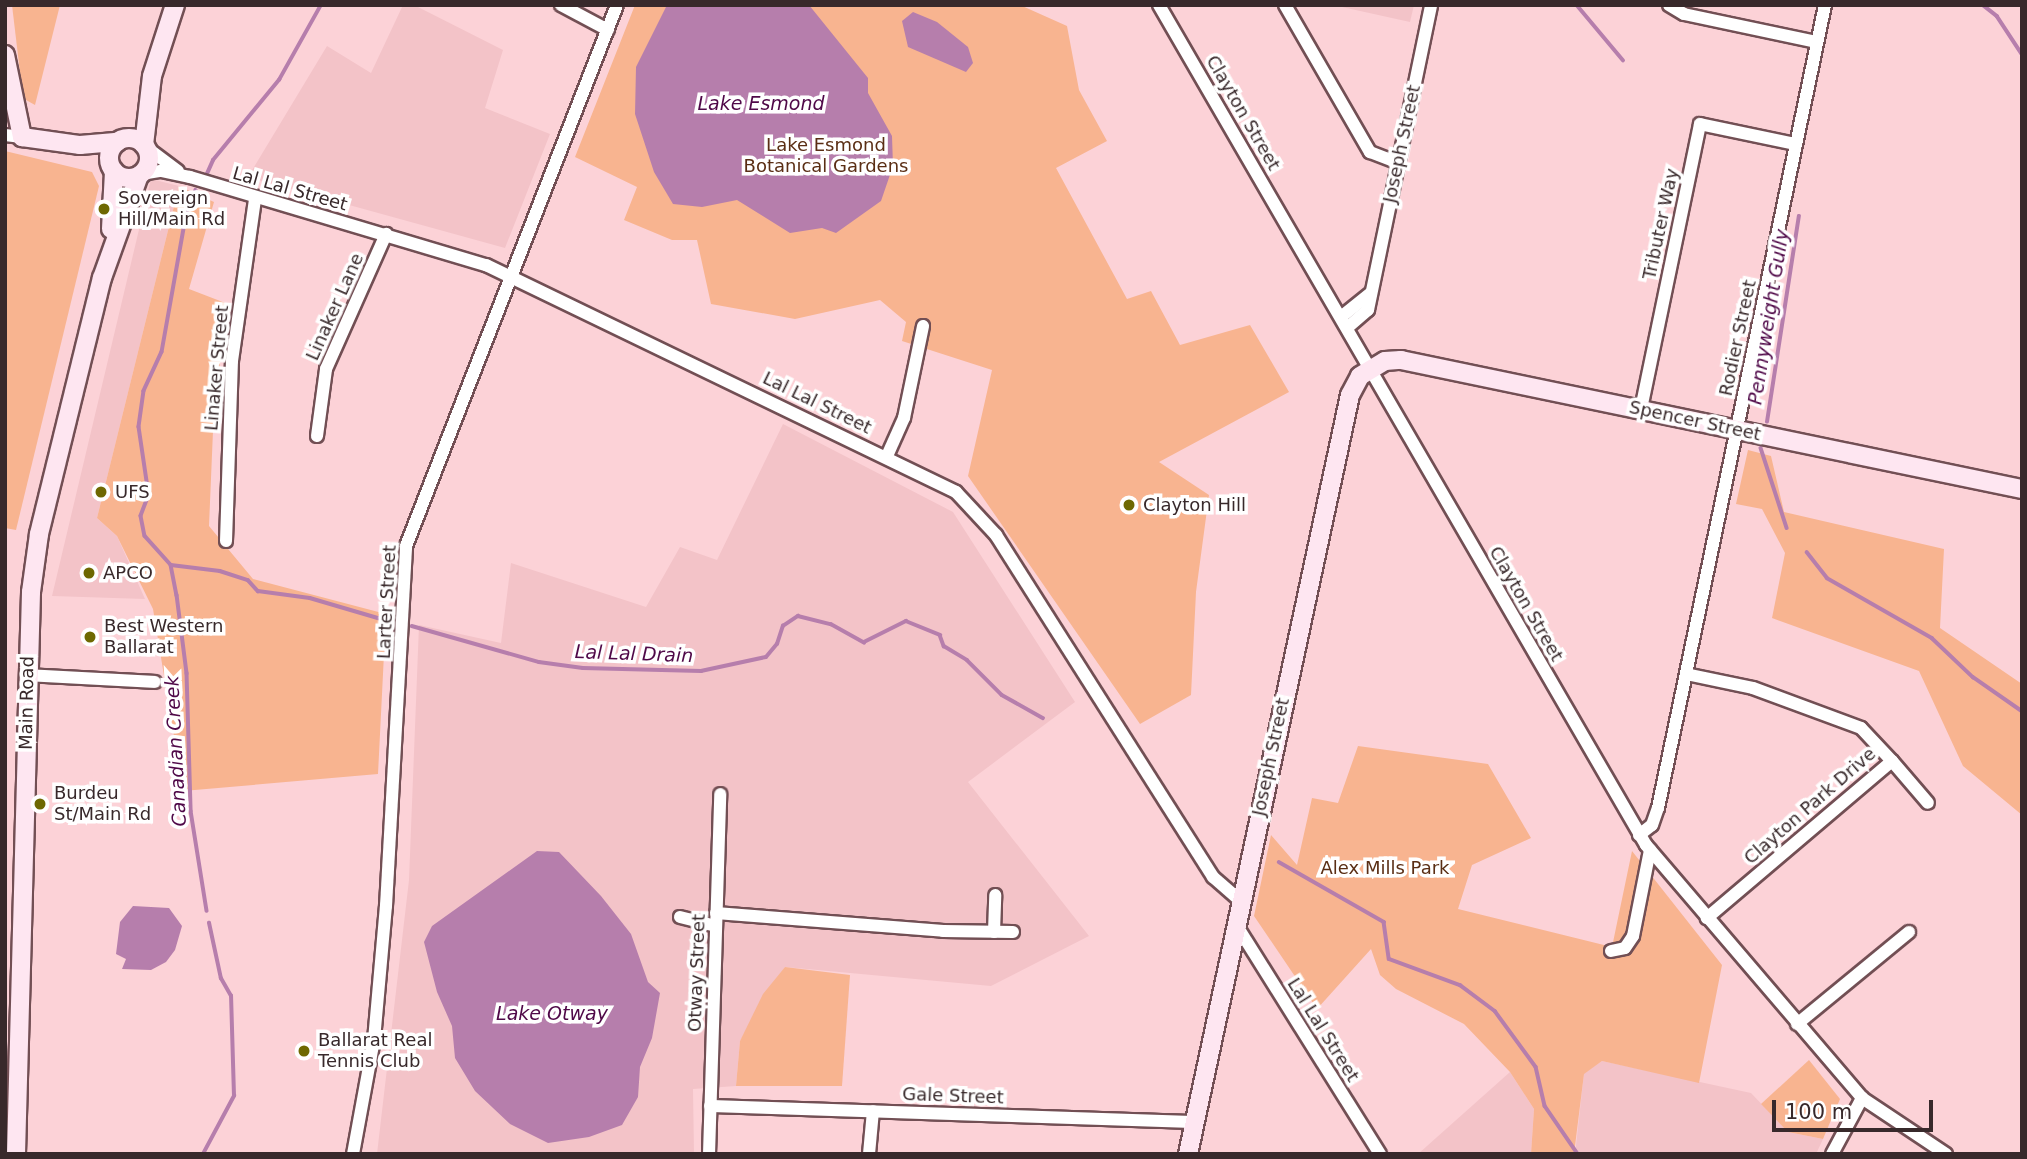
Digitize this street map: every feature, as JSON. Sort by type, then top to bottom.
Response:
[{"type":"main road","points":[[114,171],[109,155],[135,120],[175,5]]},
{"type":"main road","points":[[5,55],[18,137]]},
{"type":"main road","points":[[18,137],[93,158],[126,178],[140,175],[149,161],[145,146],[152,76]]},
{"type":"main road","points":[[18,137],[80,145],[133,138],[145,146]]},
{"type":"main road","name":"Main Road","points":[[107,260],[114,171]]},
{"type":"main road","name":"Main Road","points":[[16,1154],[27,675],[39,534],[107,260],[140,175]]},
{"type":"main road","name":"Spencer Street","points":[[1370,369],[1401,360],[2022,489]]},
{"type":"main road","name":"Joseph Street","points":[[1188,1154],[1351,390],[1370,369]]},
{"type":"street","points":[[561,5],[608,30]]},
{"type":"street","name":"Larter Street","points":[[353,1154],[374,1040],[386,906],[406,547],[617,5]]},
{"type":"street","name":"Clayton Street","points":[[1159,5],[1639,835],[1862,1098],[1946,1154]]},
{"type":"street","points":[[1285,5],[1369,150],[1398,163]]},
{"type":"street","name":"Joseph Street","points":[[1344,323],[1366,314],[1431,5]]},
{"type":"street","points":[[1669,5],[1684,14],[1817,42]]},
{"type":"street","name":"Rodier Street","points":[[1639,835],[1654,820],[1825,5]]},
{"type":"street","name":"Tributer Way","points":[[1642,409],[1700,124],[1796,144]]},
{"type":"street","name":"Lal Lal Street","points":[[145,146],[190,177]]},
{"type":"street","name":"Lal Lal Street","points":[[140,175],[161,171],[190,177],[256,200],[456,253],[511,275],[951,488],[982,515],[1211,873],[1242,902]]},
{"type":"street","name":"Linaker Street","points":[[226,541],[232,361],[256,200]]},
{"type":"street","name":"Linaker Lane","points":[[317,436],[324,374],[386,234]]},
{"type":"street","points":[[887,456],[904,418],[923,326]]},
{"type":"street","name":"Clayton Park Drive","points":[[1686,674],[1753,688],[1861,728],[1892,761],[1707,918]]},
{"type":"street","points":[[27,675],[155,682]]},
{"type":"street","points":[[1892,761],[1928,803]]},
{"type":"street","name":"Otway Street","points":[[709,1154],[720,794]]},
{"type":"street","points":[[1611,951],[1625,948],[1633,936],[1650,850]]},
{"type":"street","points":[[994,932],[995,895]]},
{"type":"street","points":[[680,917],[1013,932]]},
{"type":"street","name":"Lal Lal Street","points":[[1237,926],[1380,1154]]},
{"type":"street","points":[[1797,1024],[1909,932]]},
{"type":"street","points":[[1832,1154],[1862,1098]]},
{"type":"street","name":"Gale Street","points":[[710,1105],[1194,1122]]},
{"type":"street","points":[[869,1154],[873,1111]]},
{"type":"shaded area","points":[[403,5],[414,5],[503,50],[485,108],[550,134],[505,248],[248,177],[327,46],[371,73]]},
{"type":"shaded area","points":[[1333,5],[1414,5],[1410,22]]},
{"type":"shaded area","points":[[151,179],[179,186],[97,518],[117,536],[145,599],[52,596]]},
{"type":"shaded area","points":[[783,424],[953,512],[1075,702],[968,782],[1089,936],[991,986],[785,967],[740,1041],[736,1086],[693,1089],[694,1154],[377,1154],[409,880],[419,625],[501,643],[511,563],[646,607],[680,547],[717,560]]},
{"type":"shaded area","points":[[1602,1061],[1751,1093],[1788,1132],[1823,1139],[1816,1154],[1575,1154],[1584,1073]]},
{"type":"shaded area","points":[[1510,1072],[1534,1109],[1531,1154],[1418,1154]]},
{"type":"green space","points":[[12,5],[60,5],[35,105],[26,100],[22,89]]},
{"type":"green space","name":"Lake Esmond Botanical Gardens","points":[[635,5],[1020,5],[1067,26],[1079,90],[1107,141],[1056,168],[1127,299],[1151,291],[1180,345],[1250,325],[1289,392],[1159,462],[1209,495],[1196,592],[1191,695],[1140,724],[968,476],[992,370],[902,341],[906,322],[880,300],[795,319],[711,304],[697,240],[672,240],[624,220],[637,187],[575,157]]},
{"type":"green space","points":[[5,151],[92,172],[99,186],[16,530],[5,528]]},
{"type":"green space","points":[[179,186],[214,202],[189,289],[228,304],[214,407],[209,526],[253,579],[386,614],[378,774],[183,791],[153,609],[117,536],[97,518]]},
{"type":"green space","points":[[1748,450],[1771,456],[1784,512],[1944,549],[1940,628],[2022,684],[2022,815],[1963,766],[1919,671],[1772,618],[1785,553],[1762,509],[1736,504]]},
{"type":"green space","name":"Alex Mills Park","points":[[1358,746],[1488,764],[1531,838],[1472,865],[1458,909],[1612,947],[1632,851],[1722,965],[1699,1083],[1602,1061],[1584,1074],[1574,1154],[1531,1154],[1534,1109],[1510,1072],[1464,1024],[1396,989],[1380,975],[1371,949],[1317,1009],[1254,916],[1271,835],[1297,865],[1312,798],[1338,803]]},
{"type":"green space","points":[[785,967],[850,975],[842,1086],[736,1086],[740,1041],[763,994]]},
{"type":"green space","points":[[1809,1060],[1840,1099],[1823,1139],[1788,1132],[1761,1104]]},
{"type":"water","name":"Lake Esmond","points":[[667,5],[809,5],[868,78],[868,93],[892,136],[893,166],[881,201],[836,233],[822,228],[790,233],[737,200],[702,207],[673,204],[654,172],[635,114],[636,67]]},
{"type":"water","points":[[913,12],[937,22],[968,47],[973,63],[966,72],[908,47],[902,21]]},
{"type":"water","name":"Lake Otway","points":[[537,851],[559,852],[601,896],[631,934],[648,982],[660,993],[652,1038],[640,1067],[638,1097],[622,1125],[589,1137],[548,1143],[510,1124],[475,1091],[455,1058],[452,1026],[437,992],[424,942],[432,926]]},
{"type":"water","points":[[133,906],[169,908],[182,926],[175,950],[166,962],[151,970],[122,969],[126,959],[116,954],[120,922]]},
{"type":"waterway","name":"Canadian Creek","points":[[206,176],[213,160],[279,80],[321,5]]},
{"type":"waterway","name":"Pennyweight Gully","points":[[1577,5],[1623,60]]},
{"type":"waterway","points":[[1983,5],[1997,16],[2022,54]]},
{"type":"waterway","name":"Canadian Creek","points":[[196,190],[187,212],[162,352],[144,391],[139,427],[149,495],[141,516],[145,536],[171,565],[177,595],[187,673],[191,811],[207,911]]},
{"type":"waterway","name":"Pennyweight Gully","points":[[1767,422],[1799,216]]},
{"type":"waterway","name":"Pennyweight Gully","points":[[1761,448],[1787,528]]},
{"type":"waterway","name":"Pennyweight Gully","points":[[1807,552],[1827,578],[1932,638],[1973,677],[2022,711]]},
{"type":"waterway","name":"Lal Lal Drain","points":[[171,565],[220,571],[248,580],[258,591],[310,598],[388,621]]},
{"type":"waterway","name":"Lal Lal Drain","points":[[412,626],[539,662],[583,668],[701,671],[766,657],[777,644],[783,626],[798,616],[831,624],[864,642],[906,621],[940,635],[944,646],[967,660],[1002,695],[1043,718]]},
{"type":"waterway","points":[[1279,862],[1384,922],[1389,959],[1460,985],[1495,1011],[1536,1067],[1545,1106],[1578,1154]]},
{"type":"waterway","name":"Canadian Creek","points":[[203,1154],[234,1096],[231,996],[221,979],[209,923]]},
{"type":"place","name":"Sovereign Hill/Main Rd","points":[[104,209]]},
{"type":"place","name":"UFS","points":[[101,492]]},
{"type":"place","name":"Clayton Hill","points":[[1129,505]]},
{"type":"place","name":"APCO","points":[[89,573]]},
{"type":"place","name":"Best Western Ballarat","points":[[90,637]]},
{"type":"place","name":"Burdeu St/Main Rd","points":[[40,804]]},
{"type":"place","name":"Ballarat Real Tennis Club","points":[[304,1051]]}]
